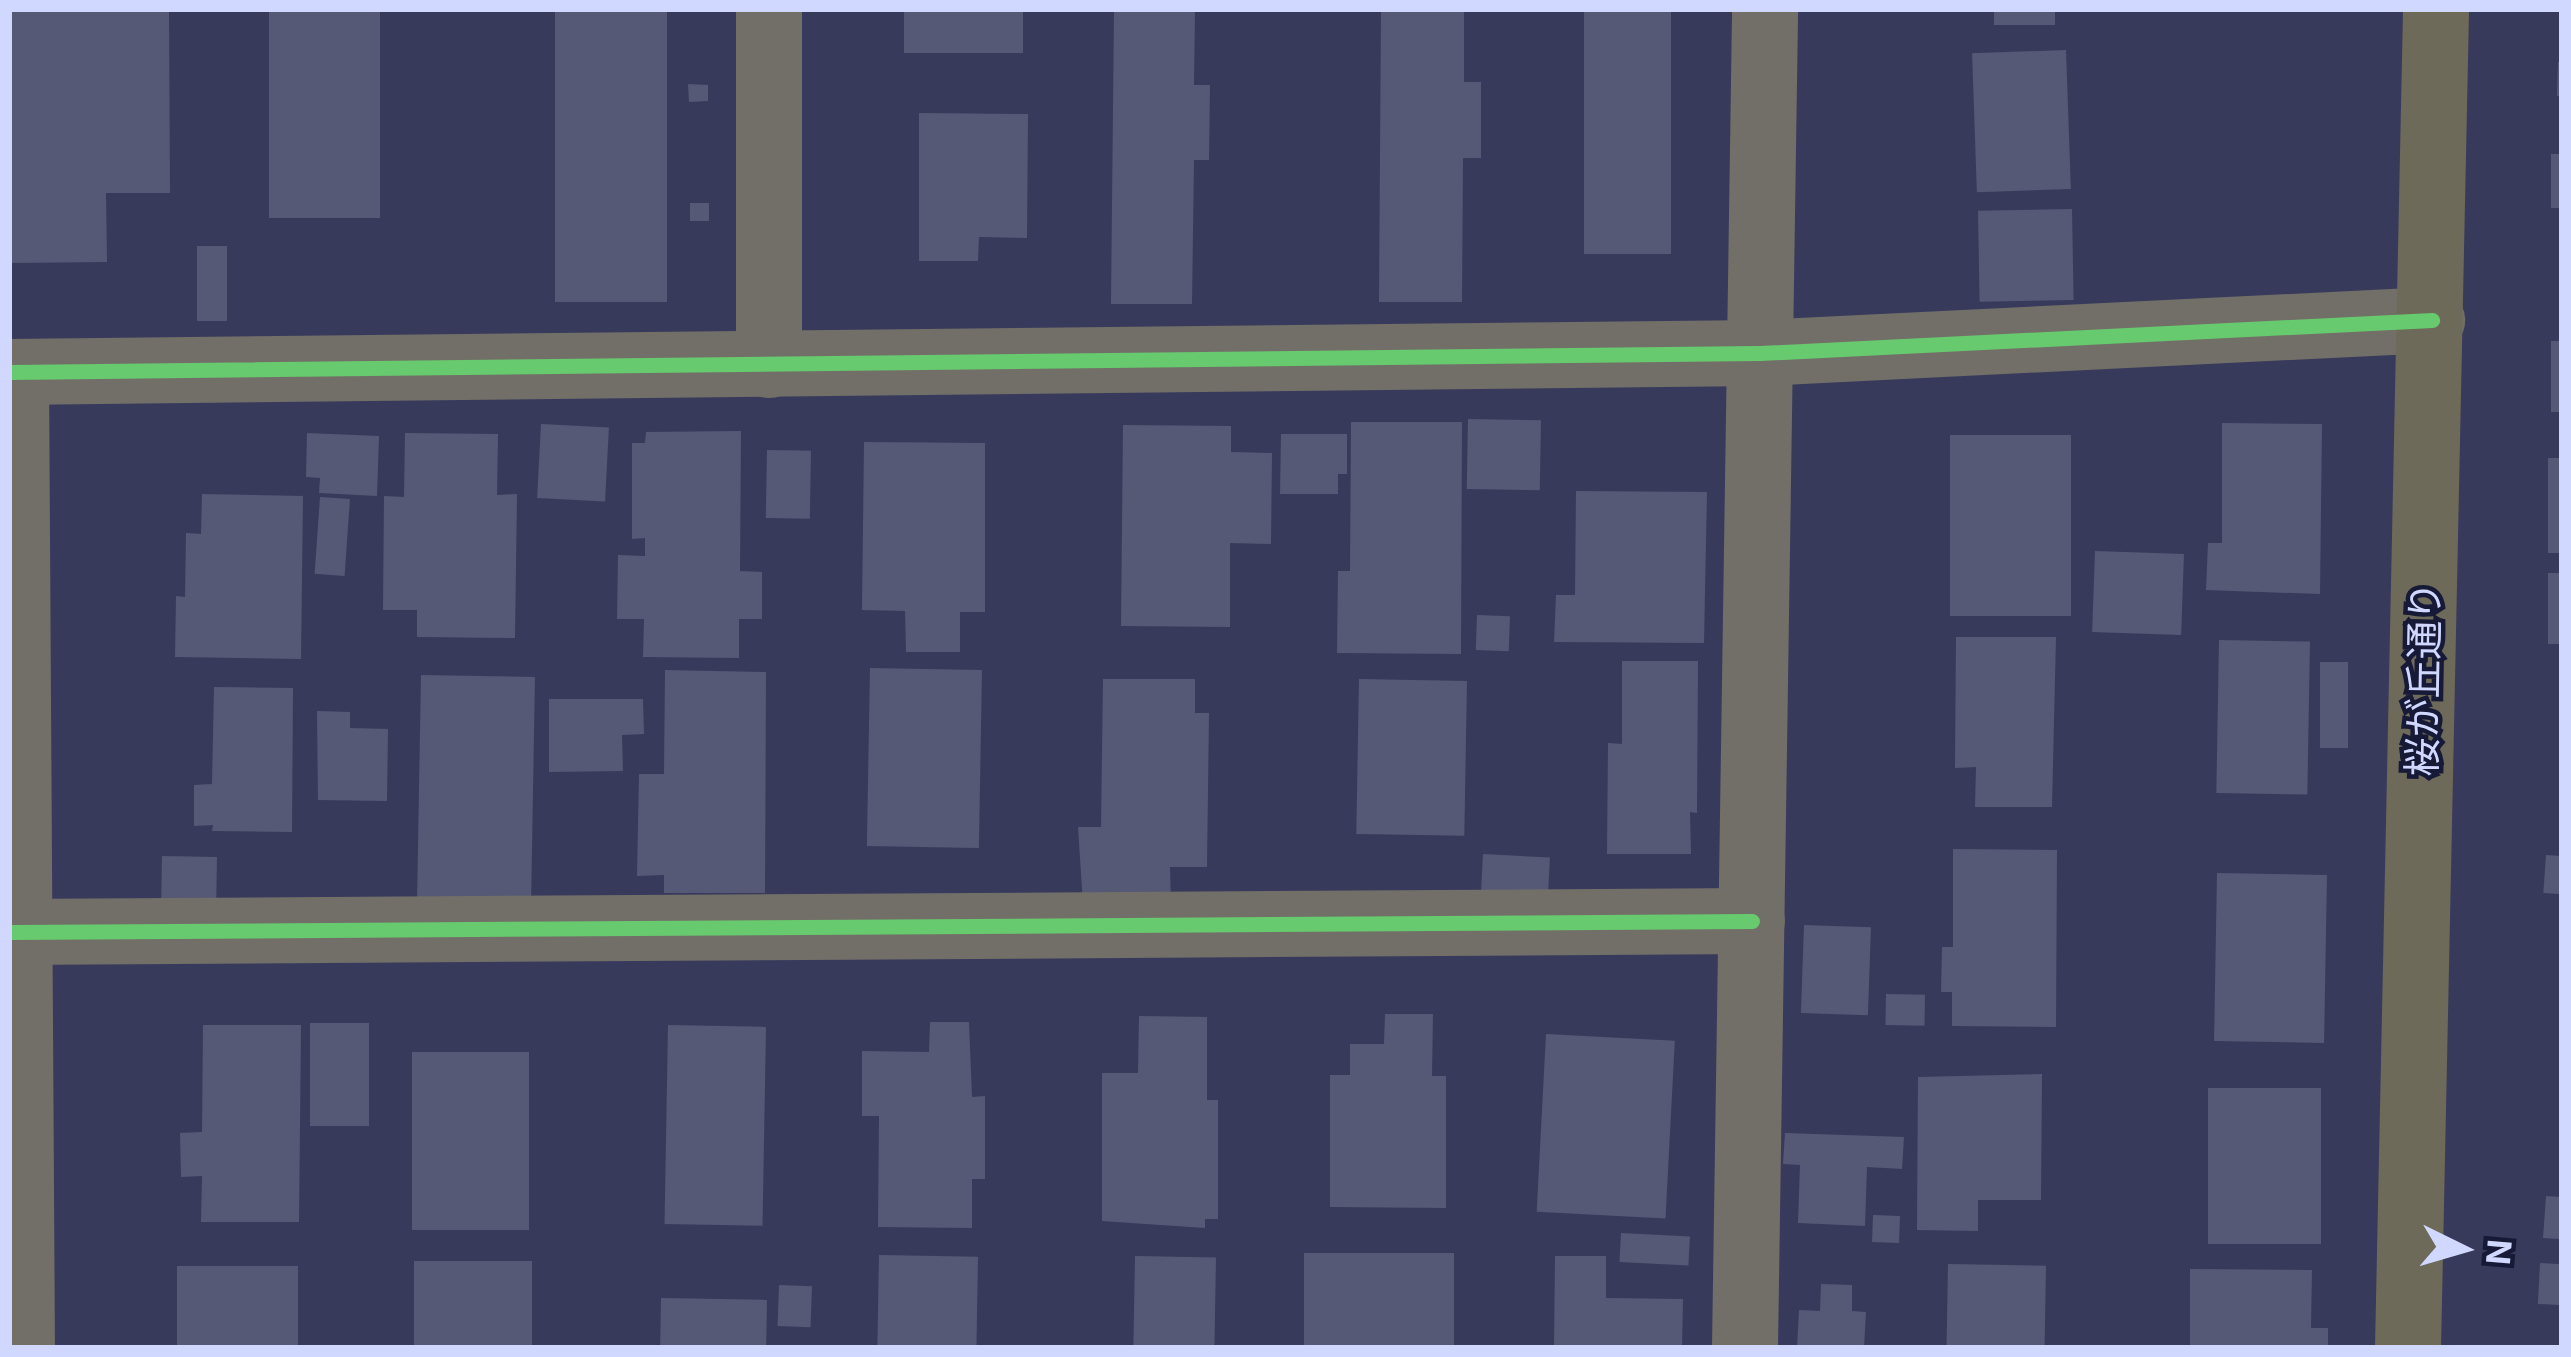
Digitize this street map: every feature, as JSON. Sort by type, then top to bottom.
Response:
[{"type":"street","points":[[769,9],[769,365]]},
{"type":"street","points":[[1745,1348],[1765,9]]},
{"type":"street","name":"桜が丘通り","points":[[2408,1348],[2436,9]]},
{"type":"street","points":[[22,1348],[13,372],[1760,353],[2432,320]]},
{"type":"street","points":[[15,932],[1752,921]]},
{"type":"building","points":[[9,9],[169,9],[170,193],[106,193],[107,262],[9,263]]},
{"type":"building","points":[[269,9],[380,9],[380,218],[269,218]]},
{"type":"building","points":[[555,9],[667,9],[667,302],[555,302]]},
{"type":"building","points":[[904,9],[1023,9],[1023,53],[904,53]]},
{"type":"building","points":[[1114,9],[1195,9],[1194,85],[1210,85],[1209,160],[1194,160],[1192,304],[1111,304]]},
{"type":"building","points":[[1381,9],[1464,9],[1464,82],[1481,82],[1481,158],[1463,158],[1462,302],[1379,302]]},
{"type":"building","points":[[1584,9],[1671,9],[1671,254],[1584,254]]},
{"type":"building","points":[[1994,9],[2055,9],[2055,25],[1994,25]]},
{"type":"building","points":[[2066,50],[2071,189],[1977,192],[1972,53]]},
{"type":"building","points":[[2558,62],[2562,62],[2562,96],[2557,96]]},
{"type":"building","points":[[688,84],[708,85],[708,101],[689,102]]},
{"type":"building","points":[[919,113],[1028,114],[1027,238],[979,237],[978,261],[919,261]]},
{"type":"building","points":[[2551,154],[2562,154],[2562,208],[2551,208]]},
{"type":"building","points":[[690,203],[709,203],[709,221],[690,221]]},
{"type":"building","points":[[2072,209],[2074,300],[1980,302],[1978,211]]},
{"type":"building","points":[[197,246],[227,246],[227,321],[197,321]]},
{"type":"building","points":[[2551,341],[2562,341],[2562,412],[2551,412]]},
{"type":"building","points":[[1468,419],[1541,420],[1540,490],[1467,489]]},
{"type":"building","points":[[1351,422],[1462,422],[1461,654],[1337,653],[1338,571],[1350,571]]},
{"type":"building","points":[[2222,423],[2322,424],[2320,594],[2206,590],[2208,543],[2222,543]]},
{"type":"building","points":[[541,424],[609,428],[605,501],[537,498]]},
{"type":"building","points":[[1123,425],[1231,426],[1231,452],[1272,453],[1271,544],[1230,543],[1230,627],[1121,626]]},
{"type":"building","points":[[741,431],[740,571],[762,572],[762,619],[739,619],[739,658],[643,657],[644,619],[617,619],[618,555],[645,556],[645,538],[632,539],[632,443],[645,443],[646,432]]},
{"type":"building","points":[[307,433],[379,436],[377,496],[319,493],[320,478],[306,477]]},
{"type":"building","points":[[405,433],[498,434],[497,495],[517,494],[515,638],[417,637],[417,610],[383,610],[384,496],[404,497]]},
{"type":"building","points":[[1281,434],[1347,434],[1347,474],[1338,474],[1338,494],[1280,494]]},
{"type":"building","points":[[1950,435],[2071,435],[2071,616],[1950,616]]},
{"type":"building","points":[[864,442],[985,443],[985,612],[960,612],[960,652],[906,652],[905,611],[862,610]]},
{"type":"building","points":[[767,450],[811,451],[810,519],[766,518]]},
{"type":"building","points":[[2548,458],[2562,458],[2562,553],[2548,553]]},
{"type":"building","points":[[1576,491],[1707,492],[1704,643],[1554,642],[1556,595],[1575,595]]},
{"type":"building","points":[[202,494],[303,496],[301,659],[175,657],[176,596],[185,597],[186,533],[201,534]]},
{"type":"building","points":[[320,497],[350,499],[345,576],[315,574]]},
{"type":"building","points":[[2095,551],[2184,554],[2181,635],[2092,632]]},
{"type":"building","points":[[2548,573],[2562,573],[2562,644],[2548,644]]},
{"type":"building","points":[[1477,615],[1510,616],[1509,651],[1476,650]]},
{"type":"building","points":[[1956,637],[2056,637],[2052,807],[1975,807],[1976,767],[1955,768]]},
{"type":"building","points":[[2219,640],[2310,642],[2307,795],[2216,793]]},
{"type":"building","points":[[1622,661],[1698,661],[1697,813],[1690,812],[1691,854],[1607,854],[1608,743],[1622,744]]},
{"type":"building","points":[[2320,662],[2348,662],[2348,748],[2320,748]]},
{"type":"building","points":[[870,668],[982,670],[979,848],[867,846]]},
{"type":"building","points":[[665,670],[766,672],[765,893],[664,893],[664,875],[637,876],[639,774],[664,774]]},
{"type":"building","points":[[421,675],[535,677],[531,914],[417,912]]},
{"type":"building","points":[[1103,679],[1195,679],[1195,713],[1209,713],[1207,867],[1170,867],[1171,906],[1083,904],[1078,827],[1101,827]]},
{"type":"building","points":[[1359,679],[1467,681],[1464,836],[1356,834]]},
{"type":"building","points":[[214,687],[293,688],[292,832],[212,831],[213,825],[194,826],[194,785],[212,784]]},
{"type":"building","points":[[549,699],[643,699],[644,734],[622,735],[623,771],[549,772]]},
{"type":"building","points":[[317,711],[350,712],[350,728],[388,729],[387,801],[318,800]]},
{"type":"building","points":[[1953,849],[2057,850],[2056,1027],[1952,1026],[1952,992],[1941,992],[1942,947],[1953,947]]},
{"type":"building","points":[[1483,854],[1550,858],[1548,898],[1481,895]]},
{"type":"building","points":[[2546,855],[2562,856],[2559,894],[2543,893]]},
{"type":"building","points":[[162,856],[217,857],[216,902],[161,901]]},
{"type":"building","points":[[2217,873],[2327,875],[2324,1043],[2214,1041]]},
{"type":"building","points":[[1804,925],[1871,927],[1868,1015],[1801,1013]]},
{"type":"building","points":[[1886,994],[1925,995],[1924,1026],[1885,1025]]},
{"type":"building","points":[[1385,1014],[1433,1014],[1432,1076],[1446,1076],[1446,1208],[1330,1207],[1330,1075],[1350,1075],[1350,1044],[1384,1044]]},
{"type":"building","points":[[1139,1016],[1207,1017],[1207,1100],[1218,1100],[1218,1219],[1205,1219],[1205,1228],[1102,1221],[1102,1073],[1138,1073]]},
{"type":"building","points":[[930,1022],[969,1022],[972,1097],[985,1096],[985,1179],[972,1179],[972,1228],[878,1227],[879,1116],[862,1116],[862,1051],[929,1052]]},
{"type":"building","points":[[310,1023],[369,1023],[369,1126],[310,1126]]},
{"type":"building","points":[[203,1025],[301,1025],[299,1222],[201,1222],[202,1176],[181,1177],[180,1133],[202,1132]]},
{"type":"building","points":[[668,1025],[766,1027],[763,1226],[665,1224]]},
{"type":"building","points":[[1546,1034],[1675,1041],[1666,1219],[1537,1212]]},
{"type":"building","points":[[412,1052],[529,1052],[529,1230],[412,1230]]},
{"type":"building","points":[[2042,1074],[2041,1200],[1978,1200],[1978,1231],[1917,1230],[1918,1077]]},
{"type":"building","points":[[2208,1088],[2321,1088],[2321,1244],[2208,1244]]},
{"type":"building","points":[[1785,1133],[1904,1137],[1902,1169],[1867,1167],[1865,1226],[1798,1223],[1800,1165],[1783,1164]]},
{"type":"building","points":[[2546,1196],[2562,1197],[2559,1239],[2543,1238]]},
{"type":"building","points":[[1873,1215],[1900,1216],[1899,1243],[1872,1242]]},
{"type":"building","points":[[1621,1233],[1690,1237],[1688,1266],[1619,1262]]},
{"type":"building","points":[[1304,1253],[1454,1253],[1454,1348],[1304,1348]]},
{"type":"building","points":[[879,1255],[978,1257],[976,1348],[877,1348]]},
{"type":"building","points":[[1135,1256],[1216,1257],[1214,1348],[1133,1348]]},
{"type":"building","points":[[1555,1256],[1606,1256],[1606,1298],[1683,1299],[1682,1348],[1554,1348]]},
{"type":"building","points":[[414,1261],[532,1261],[532,1348],[414,1348]]},
{"type":"building","points":[[2540,1263],[2562,1264],[2560,1305],[2538,1304]]},
{"type":"building","points":[[1948,1264],[2046,1266],[2045,1348],[1947,1348]]},
{"type":"building","points":[[177,1266],[298,1266],[298,1348],[177,1348]]},
{"type":"building","points":[[2190,1269],[2312,1270],[2311,1328],[2328,1328],[2328,1348],[2190,1348]]},
{"type":"building","points":[[1821,1284],[1852,1285],[1852,1311],[1866,1312],[1864,1348],[1797,1348],[1799,1310],[1820,1311]]},
{"type":"building","points":[[779,1285],[812,1286],[811,1327],[778,1326]]},
{"type":"building","points":[[661,1298],[767,1300],[766,1348],[660,1348]]},
{"type":"cycle path","points":[[9,372],[1760,353],[2432,320]]},
{"type":"cycle path","points":[[9,932],[1752,921]]}]
